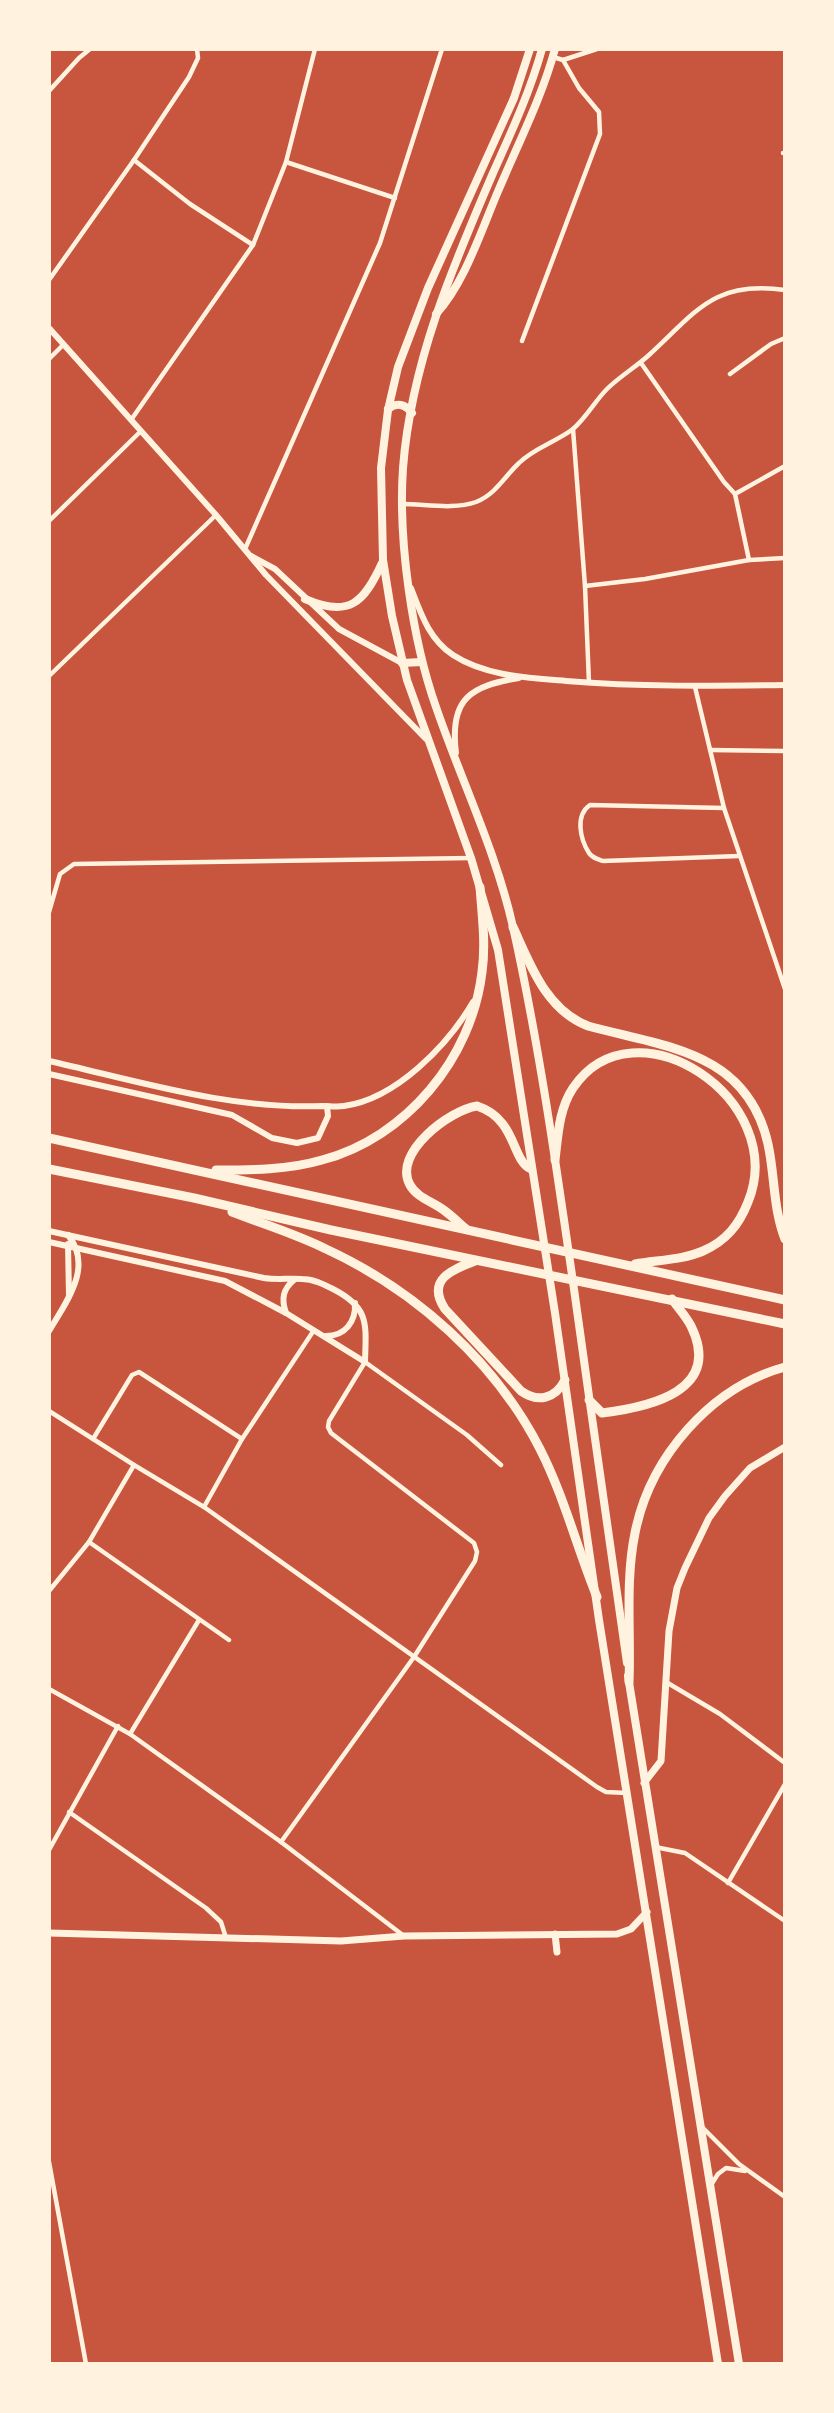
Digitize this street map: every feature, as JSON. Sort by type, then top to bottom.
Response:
[{"type":"highway","points":[[530,49],[514,97],[414,321],[398,367],[388,410],[381,468],[383,560],[391,616],[402,663],[471,858],[498,950],[673,2089],[718,2364]]},
{"type":"highway","points":[[542,49],[523,105],[449,275],[434,316],[406,438],[401,504],[409,583],[422,663],[503,888],[513,926],[555,1160],[644,1784],[739,2364]]},
{"type":"highway","points":[[434,316],[450,300],[469,259],[528,120],[553,53]]},
{"type":"highway","points":[[388,410],[393,405],[401,404],[412,413]]},
{"type":"highway","points":[[305,598],[331,608],[351,605],[368,591],[383,560]]},
{"type":"highway","points":[[402,663],[422,663]]},
{"type":"highway","points":[[202,1170],[264,1169],[334,1156],[372,1140],[414,1107],[447,1067],[469,1025],[484,955],[480,887]]},
{"type":"highway","points":[[513,926],[532,968],[554,1004],[573,1019],[588,1026],[690,1052],[712,1062],[743,1090],[756,1110],[766,1135],[777,1212],[785,1239]]},
{"type":"highway","points":[[555,1160],[560,1124],[572,1090],[591,1070],[623,1055],[651,1054],[687,1064],[710,1078],[738,1110],[754,1145],[756,1175],[752,1193],[737,1226],[726,1237],[703,1251],[630,1265]]},
{"type":"highway","points":[[467,1230],[444,1210],[421,1196],[408,1182],[407,1165],[410,1156],[425,1137],[454,1113],[477,1106],[503,1123],[523,1163],[531,1169]]},
{"type":"highway","points":[[49,1138],[785,1300]]},
{"type":"highway","points":[[49,1169],[785,1324]]},
{"type":"highway","points":[[194,1198],[326,1248],[375,1275],[418,1305],[466,1347],[508,1397],[539,1448],[565,1506],[597,1597]]},
{"type":"highway","points":[[476,1261],[447,1273],[440,1281],[438,1291],[445,1309],[528,1396],[546,1398],[554,1394],[565,1380]]},
{"type":"highway","points":[[589,1400],[602,1413],[639,1407],[666,1398],[685,1386],[694,1376],[699,1356],[696,1336],[672,1299]]},
{"type":"highway","points":[[629,1682],[630,1586],[635,1532],[660,1467],[692,1425],[729,1392],[766,1372],[785,1367]]},
{"type":"main road","points":[[644,1784],[661,1761],[669,1631],[677,1588],[693,1548],[709,1518],[750,1468],[785,1447]]},
{"type":"main road","points":[[49,1934],[341,1941],[404,1936],[625,1932],[647,1912]]},
{"type":"main road","points":[[555,1934],[557,1952]]},
{"type":"street","points":[[49,91],[90,49]]},
{"type":"street","points":[[49,280],[134,160],[194,68],[198,58],[197,49]]},
{"type":"street","points":[[131,421],[253,245],[286,162],[315,49]]},
{"type":"street","points":[[247,553],[374,259],[442,49]]},
{"type":"street","points":[[564,60],[597,49]]},
{"type":"street","points":[[522,341],[600,134],[599,112],[579,88],[564,60],[553,53]]},
{"type":"street","points":[[134,160],[190,204],[253,245]]},
{"type":"street","points":[[286,162],[395,198]]},
{"type":"street","points":[[401,504],[461,505],[475,502],[494,492],[519,463],[538,448],[573,429],[608,387],[641,363],[715,297],[744,288],[785,290]]},
{"type":"street","points":[[49,328],[266,575],[427,739]]},
{"type":"street","points":[[730,374],[771,344],[785,338]]},
{"type":"street","points":[[49,359],[64,344]]},
{"type":"street","points":[[641,363],[735,494],[749,560]]},
{"type":"street","points":[[573,429],[585,586],[589,683]]},
{"type":"street","points":[[49,521],[141,431]]},
{"type":"street","points":[[735,494],[785,466]]},
{"type":"street","points":[[49,676],[216,515]]},
{"type":"street","points":[[247,553],[275,569],[339,629],[402,663]]},
{"type":"street","points":[[585,586],[645,579],[749,560],[785,558]]},
{"type":"street","points":[[409,583],[428,630],[447,650],[474,665],[525,677],[589,683],[695,687],[785,685]]},
{"type":"street","points":[[457,765],[455,725],[467,698],[485,685],[525,677]]},
{"type":"street","points":[[695,687],[724,808],[785,989]]},
{"type":"street","points":[[710,750],[785,751]]},
{"type":"street","points":[[724,808],[590,805],[583,811],[580,824],[589,853],[603,861],[739,856]]},
{"type":"street","points":[[49,912],[60,874],[74,864],[471,858]]},
{"type":"street","points":[[49,1061],[258,1105],[344,1106],[387,1089],[410,1074],[453,1033],[478,993]]},
{"type":"street","points":[[49,1074],[232,1115],[266,1136],[298,1143],[318,1138],[328,1116],[327,1106]]},
{"type":"street","points":[[154,1085],[154,1097]]},
{"type":"street","points":[[49,1231],[264,1278],[313,1280],[355,1303],[365,1321],[365,1362],[328,1427],[331,1433],[476,1547],[475,1560],[414,1657],[281,1842]]},
{"type":"street","points":[[67,1234],[69,1298]]},
{"type":"street","points":[[49,1331],[69,1298],[79,1268],[76,1248],[67,1234]]},
{"type":"street","points":[[49,1242],[225,1282],[286,1312],[365,1362],[467,1435],[501,1465]]},
{"type":"street","points":[[286,1312],[284,1294],[295,1279]]},
{"type":"street","points":[[324,1336],[338,1334],[350,1325],[354,1318],[355,1303]]},
{"type":"street","points":[[204,1507],[242,1439],[314,1330]]},
{"type":"street","points":[[93,1438],[132,1375],[139,1372],[242,1439]]},
{"type":"street","points":[[49,1411],[204,1507],[597,1787],[606,1792],[628,1793]]},
{"type":"street","points":[[49,1591],[89,1542],[134,1465]]},
{"type":"street","points":[[89,1542],[229,1640]]},
{"type":"street","points":[[130,1734],[199,1620]]},
{"type":"street","points":[[666,1682],[710,1707],[785,1763]]},
{"type":"street","points":[[49,1689],[130,1734],[281,1842],[404,1936]]},
{"type":"street","points":[[49,1850],[118,1726]]},
{"type":"street","points":[[728,1883],[785,1784]]},
{"type":"street","points":[[69,1812],[206,1908],[221,1922],[226,1938]]},
{"type":"street","points":[[655,1847],[685,1853],[785,1922]]},
{"type":"street","points":[[702,2126],[729,2156],[785,2197]]},
{"type":"street","points":[[49,2162],[86,2364]]},
{"type":"street","points":[[711,2185],[726,2168],[749,2173]]}]
